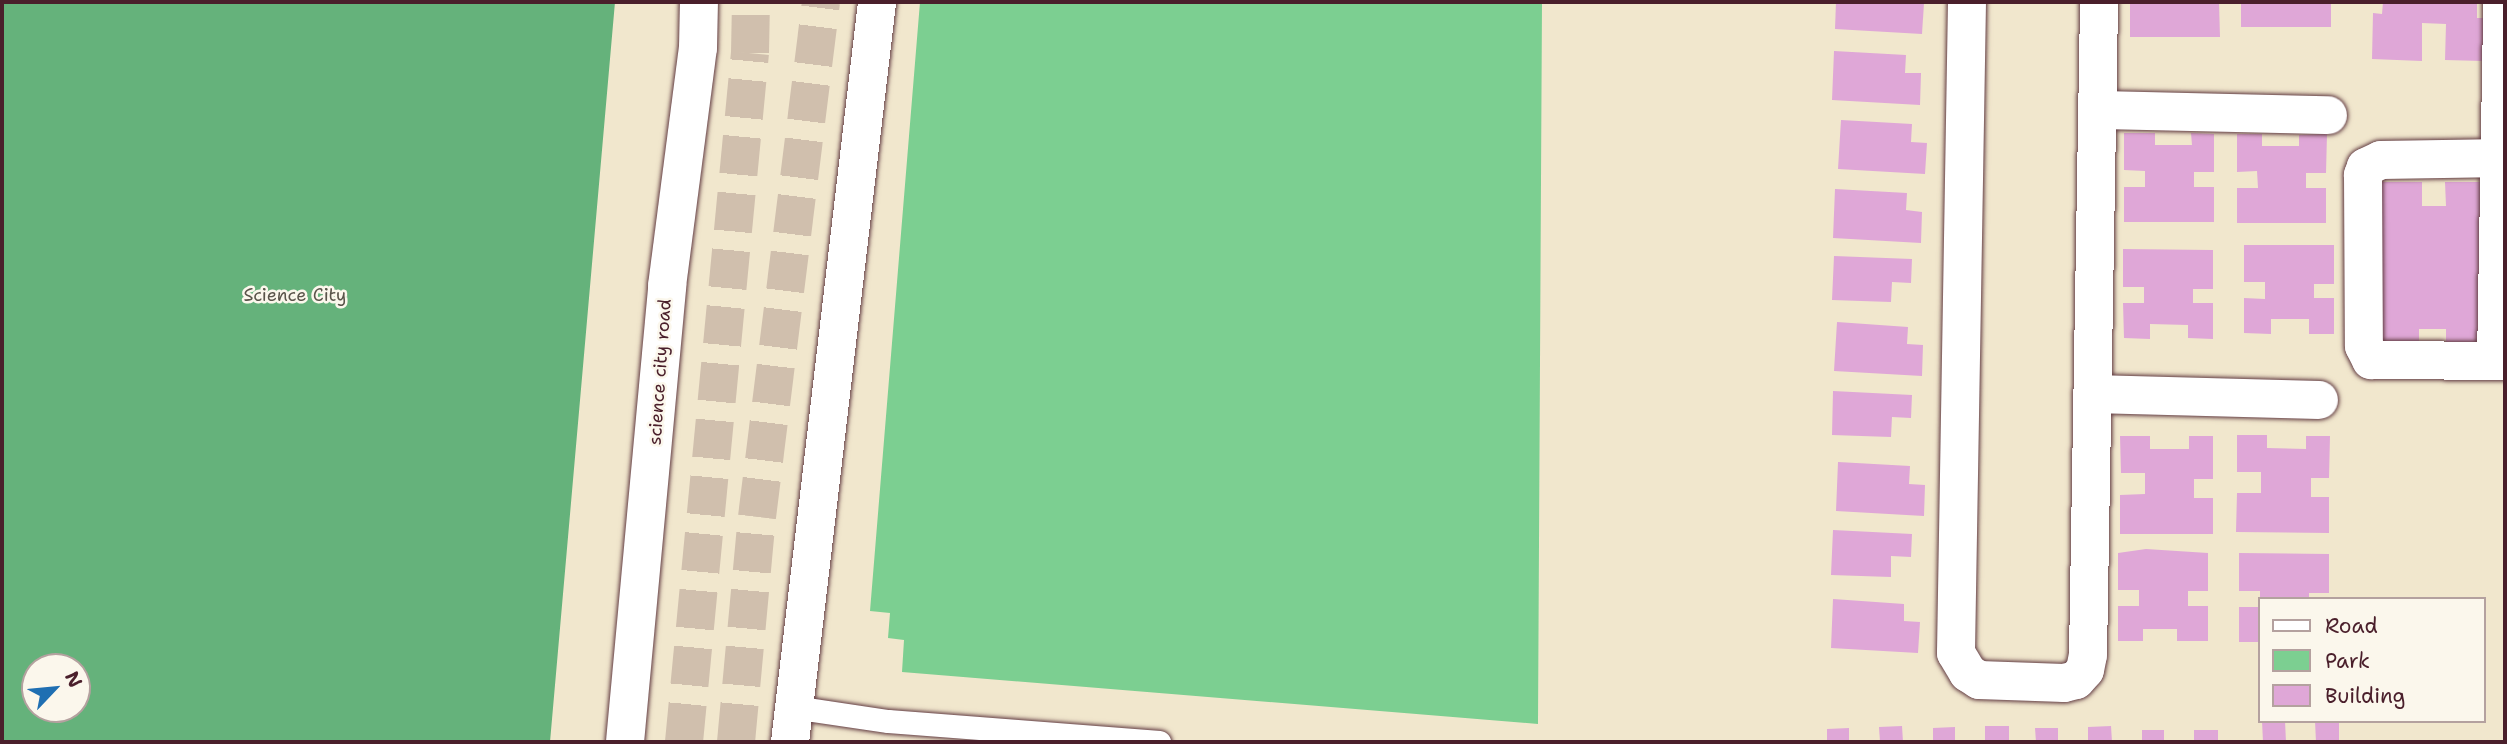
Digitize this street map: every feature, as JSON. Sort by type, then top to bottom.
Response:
[{"type":"street","name":"science city road","points":[[625,742],[667,286],[698,48],[699,2]]},
{"type":"street","points":[[791,724],[877,2]]},
{"type":"street","points":[[1967,2],[1956,653],[1968,673],[1979,680],[2064,683],[2076,680],[2085,670],[2099,110],[2099,2]]},
{"type":"street","points":[[2502,2],[2504,158],[2500,361],[2371,360],[2364,346],[2363,175],[2366,167],[2381,160],[2504,158]]},
{"type":"street","points":[[2099,110],[2328,115]]},
{"type":"street","points":[[2093,394],[2319,400]]},
{"type":"lane","points":[[791,724],[888,721],[1159,742]]},
{"type":"green space","name":"Science City","points":[[2,2],[615,2],[550,742],[2,742]]},
{"type":"green space","points":[[920,2],[1542,2],[1538,724],[902,672],[904,640],[888,638],[890,613],[870,611]]},
{"type":"building","points":[[1836,2],[1924,3],[1922,34],[1835,29]]},
{"type":"building","points":[[2130,2],[2219,2],[2220,37],[2130,37]]},
{"type":"building","points":[[2241,2],[2331,2],[2331,27],[2241,27]]},
{"type":"building","points":[[2383,2],[2477,2],[2477,18],[2484,18],[2483,61],[2445,60],[2446,24],[2422,23],[2422,61],[2372,59],[2373,13],[2382,14]]},
{"type":"building","points":[[1834,51],[1906,55],[1905,73],[1921,73],[1920,105],[1832,100]]},
{"type":"building","points":[[1841,120],[1912,124],[1911,142],[1927,143],[1925,174],[1838,169]]},
{"type":"building","points":[[2124,133],[2155,133],[2155,145],[2192,145],[2191,133],[2214,134],[2214,172],[2194,172],[2194,187],[2214,187],[2214,222],[2124,222],[2124,187],[2145,187],[2145,171],[2124,170]]},
{"type":"building","points":[[2237,134],[2262,134],[2262,146],[2299,146],[2299,135],[2327,134],[2326,173],[2306,173],[2306,188],[2326,188],[2326,223],[2237,223],[2237,188],[2258,188],[2257,171],[2237,172]]},
{"type":"building","points":[[2379,182],[2422,182],[2422,206],[2446,206],[2445,182],[2481,182],[2482,342],[2446,342],[2446,329],[2419,329],[2419,342],[2379,342]]},
{"type":"building","points":[[1835,189],[1907,193],[1906,210],[1922,212],[1921,243],[1833,238]]},
{"type":"building","points":[[2244,245],[2334,245],[2334,284],[2314,284],[2314,298],[2334,298],[2334,334],[2309,334],[2309,319],[2271,319],[2271,334],[2244,333],[2244,298],[2265,299],[2265,282],[2244,282]]},
{"type":"building","points":[[2123,249],[2213,250],[2213,289],[2193,289],[2193,303],[2213,303],[2213,339],[2188,338],[2188,325],[2150,324],[2150,339],[2124,338],[2123,303],[2144,303],[2144,287],[2123,287]]},
{"type":"building","points":[[1834,256],[1912,259],[1911,283],[1892,282],[1891,302],[1832,300]]},
{"type":"building","points":[[1837,322],[1908,327],[1907,344],[1923,345],[1922,376],[1834,371]]},
{"type":"building","points":[[1833,391],[1912,395],[1911,418],[1892,417],[1891,437],[1832,435]]},
{"type":"building","points":[[2237,435],[2267,435],[2267,448],[2306,449],[2306,436],[2330,436],[2329,478],[2311,478],[2311,497],[2329,497],[2329,533],[2236,532],[2237,493],[2261,493],[2261,472],[2237,472]]},
{"type":"building","points":[[2120,436],[2150,436],[2150,449],[2189,449],[2189,436],[2213,436],[2213,479],[2194,479],[2194,498],[2213,498],[2213,534],[2120,534],[2120,495],[2145,494],[2145,473],[2121,473]]},
{"type":"building","points":[[1838,462],[1910,466],[1909,484],[1925,485],[1924,516],[1836,511]]},
{"type":"building","points":[[1833,530],[1912,534],[1911,557],[1891,556],[1891,577],[1831,575]]},
{"type":"building","points":[[2146,549],[2208,553],[2208,591],[2188,591],[2188,606],[2208,606],[2208,641],[2177,641],[2177,629],[2143,629],[2143,641],[2118,641],[2118,606],[2139,606],[2139,590],[2118,590],[2118,553]]},
{"type":"building","points":[[2239,553],[2329,554],[2329,593],[2309,593],[2309,597],[2260,597],[2260,591],[2239,591]]},
{"type":"building","points":[[1833,599],[1904,604],[1904,621],[1920,622],[1918,653],[1831,648]]},
{"type":"building","points":[[2239,607],[2258,607],[2258,642],[2239,642]]},
{"type":"building","points":[[2262,723],[2285,723],[2286,742],[2263,742]]},
{"type":"building","points":[[2315,723],[2339,723],[2339,742],[2316,742]]},
{"type":"building","points":[[1902,726],[1903,742],[1880,742],[1879,727]]},
{"type":"building","points":[[1985,726],[2009,726],[2009,742],[1985,742]]},
{"type":"building","points":[[2111,726],[2112,742],[2088,742],[2088,727]]},
{"type":"building","points":[[1955,727],[1955,742],[1933,742],[1933,728]]},
{"type":"building","points":[[1849,728],[1849,742],[1827,742],[1827,729]]},
{"type":"building","points":[[2035,728],[2058,728],[2058,742],[2036,742]]},
{"type":"building","points":[[2142,730],[2164,730],[2164,742],[2142,742]]},
{"type":"building","points":[[2194,730],[2218,730],[2218,742],[2194,742]]},
{"type":"tunnel","points":[[684,742],[750,53],[751,2]]},
{"type":"tunnel","points":[[736,742],[757,517],[821,2]]}]
